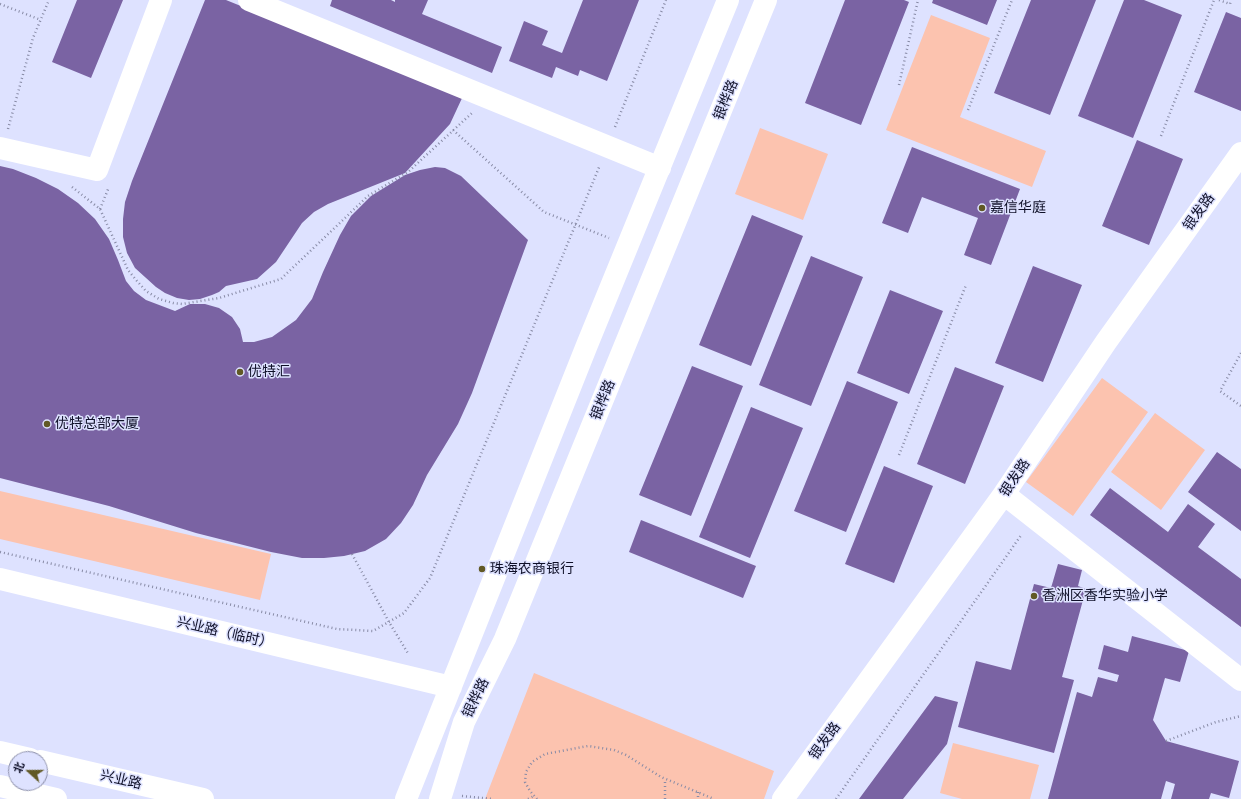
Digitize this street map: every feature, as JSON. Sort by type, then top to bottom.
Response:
[{"type":"main road","points":[[1,148],[96,170],[161,0]]},
{"type":"main road","points":[[249,0],[660,168]]},
{"type":"main road","name":"银桦路","points":[[406,799],[728,0]]},
{"type":"main road","name":"银桦路","points":[[441,796],[464,722],[505,639],[766,0]]},
{"type":"main road","name":"银发路","points":[[782,799],[1004,494],[1106,342],[1241,153]]},
{"type":"main road","points":[[1004,494],[1241,680]]},
{"type":"main road","name":"兴业路（临时）","points":[[0,579],[451,687]]},
{"type":"main road","name":"兴业路","points":[[48,763],[203,799]]},
{"type":"main road","points":[[0,786],[56,799]]},
{"type":"path","points":[[1,148],[33,38],[49,0]]},
{"type":"path","points":[[0,552],[337,629],[373,631],[404,613],[430,578],[576,225],[666,0]]},
{"type":"path","points":[[899,85],[918,0]]},
{"type":"path","points":[[968,110],[1012,0]]},
{"type":"path","points":[[1161,136],[1214,0]]},
{"type":"path","points":[[1219,0],[1230,4],[1231,0]]},
{"type":"path","points":[[0,4],[41,20]]},
{"type":"path","points":[[70,186],[100,209],[128,270],[136,281],[146,290],[173,304],[219,298],[281,279],[368,196],[408,172],[489,98]]},
{"type":"path","points":[[453,130],[544,212],[628,246]]},
{"type":"path","points":[[899,455],[966,286]]},
{"type":"path","points":[[1241,353],[1220,392],[1241,406]]},
{"type":"path","points":[[836,799],[1034,518]]},
{"type":"path","points":[[352,554],[389,622],[413,661]]},
{"type":"path","points":[[1166,741],[1216,722],[1241,716]]},
{"type":"path","points":[[537,799],[525,782],[526,772],[532,762],[545,754],[588,746],[614,750],[626,755],[665,779],[714,799]]},
{"type":"path","points":[[665,779],[665,799]]},
{"type":"path","points":[[698,792],[698,799]]},
{"type":"path","points":[[441,796],[493,799]]},
{"type":"path","points":[[528,799],[534,796]]},
{"type":"shaded area","points":[[931,15],[990,38],[960,117],[1046,151],[1032,187],[886,130]]},
{"type":"shaded area","points":[[760,128],[828,154],[803,220],[735,194]]},
{"type":"shaded area","points":[[1102,378],[1148,412],[1073,516],[1026,482]]},
{"type":"shaded area","points":[[1155,413],[1205,450],[1161,510],[1111,472]]},
{"type":"shaded area","points":[[0,491],[271,554],[260,600],[0,539]]},
{"type":"shaded area","points":[[534,673],[774,771],[764,799],[485,799]]},
{"type":"shaded area","points":[[953,743],[1039,765],[1030,799],[962,799],[940,793]]},
{"type":"building","points":[[77,0],[123,0],[91,78],[52,62]]},
{"type":"building","points":[[205,0],[226,0],[463,96],[450,124],[405,173],[328,204],[314,212],[302,223],[276,262],[257,279],[226,286],[219,292],[212,295],[200,299],[189,300],[177,298],[165,293],[135,268],[127,253],[123,237],[123,219],[125,202],[132,181]]},
{"type":"building","points":[[332,0],[391,0],[395,2],[395,0],[428,0],[422,14],[502,47],[492,73],[330,6]]},
{"type":"building","points":[[583,0],[639,0],[607,81],[580,70],[578,76],[556,67],[552,78],[509,61],[524,21],[548,31],[542,45],[562,53]]},
{"type":"building","points":[[845,0],[904,0],[909,2],[861,125],[805,103]]},
{"type":"building","points":[[933,0],[997,0],[987,25],[932,3]]},
{"type":"building","points":[[1031,0],[1096,0],[1050,115],[994,93]]},
{"type":"building","points":[[1124,0],[1144,0],[1182,15],[1133,138],[1078,116]]},
{"type":"building","points":[[1226,12],[1241,18],[1241,111],[1194,92]]},
{"type":"building","points":[[1137,140],[1183,159],[1149,245],[1102,226]]},
{"type":"building","name":"嘉信华庭","points":[[912,147],[1020,189],[991,265],[964,255],[978,218],[922,197],[908,233],[882,223]]},
{"type":"building","name":"优特汇","points":[[0,166],[13,169],[36,178],[58,189],[78,203],[95,219],[109,239],[126,281],[134,291],[146,300],[175,311],[190,304],[205,304],[219,308],[232,317],[240,329],[243,342],[254,342],[272,337],[296,320],[312,299],[340,235],[351,216],[371,196],[405,175],[420,170],[435,167],[445,168],[461,176],[528,240],[472,393],[458,424],[427,475],[413,505],[401,523],[386,539],[365,551],[344,556],[302,558],[271,552],[196,533],[109,506],[0,478]]},
{"type":"building","points":[[752,215],[803,236],[751,366],[699,345]]},
{"type":"building","points":[[811,256],[863,277],[811,406],[759,385]]},
{"type":"building","points":[[1033,266],[1082,285],[1043,382],[995,363]]},
{"type":"building","points":[[890,290],[943,311],[909,394],[857,373]]},
{"type":"building","points":[[692,366],[743,386],[691,516],[639,495]]},
{"type":"building","points":[[955,367],[1004,386],[965,484],[917,464]]},
{"type":"building","points":[[847,381],[898,402],[846,532],[794,511]]},
{"type":"building","points":[[751,407],[803,428],[750,558],[699,537]]},
{"type":"building","points":[[1217,452],[1241,469],[1241,531],[1188,492]]},
{"type":"building","points":[[884,466],[933,486],[894,583],[845,564]]},
{"type":"building","points":[[1110,488],[1168,532],[1188,504],[1215,524],[1198,547],[1241,579],[1241,627],[1090,515]]},
{"type":"building","points":[[641,520],[756,566],[743,598],[629,552]]},
{"type":"building","points":[[1058,564],[1082,570],[1078,586],[1086,589],[1062,677],[1074,680],[1054,753],[958,727],[976,661],[1011,670],[1034,584],[1051,588]]},
{"type":"building","points":[[1132,636],[1189,651],[1180,682],[1165,678],[1153,720],[1166,741],[1239,761],[1229,798],[1211,793],[1209,799],[1171,799],[1175,784],[1166,781],[1161,799],[1048,799],[1077,692],[1092,697],[1098,677],[1117,682],[1119,675],[1098,669],[1104,645],[1128,652]]},
{"type":"building","points":[[935,696],[958,702],[947,744],[903,799],[859,799]]},
{"type":"place","name":"嘉信华庭","points":[[982,208]]},
{"type":"place","name":"优特汇","points":[[240,372]]},
{"type":"place","name":"优特总部大厦","points":[[47,424]]},
{"type":"place","name":"珠海农商银行","points":[[482,569]]},
{"type":"place","name":"香洲区香华实验小学","points":[[1034,596]]}]
